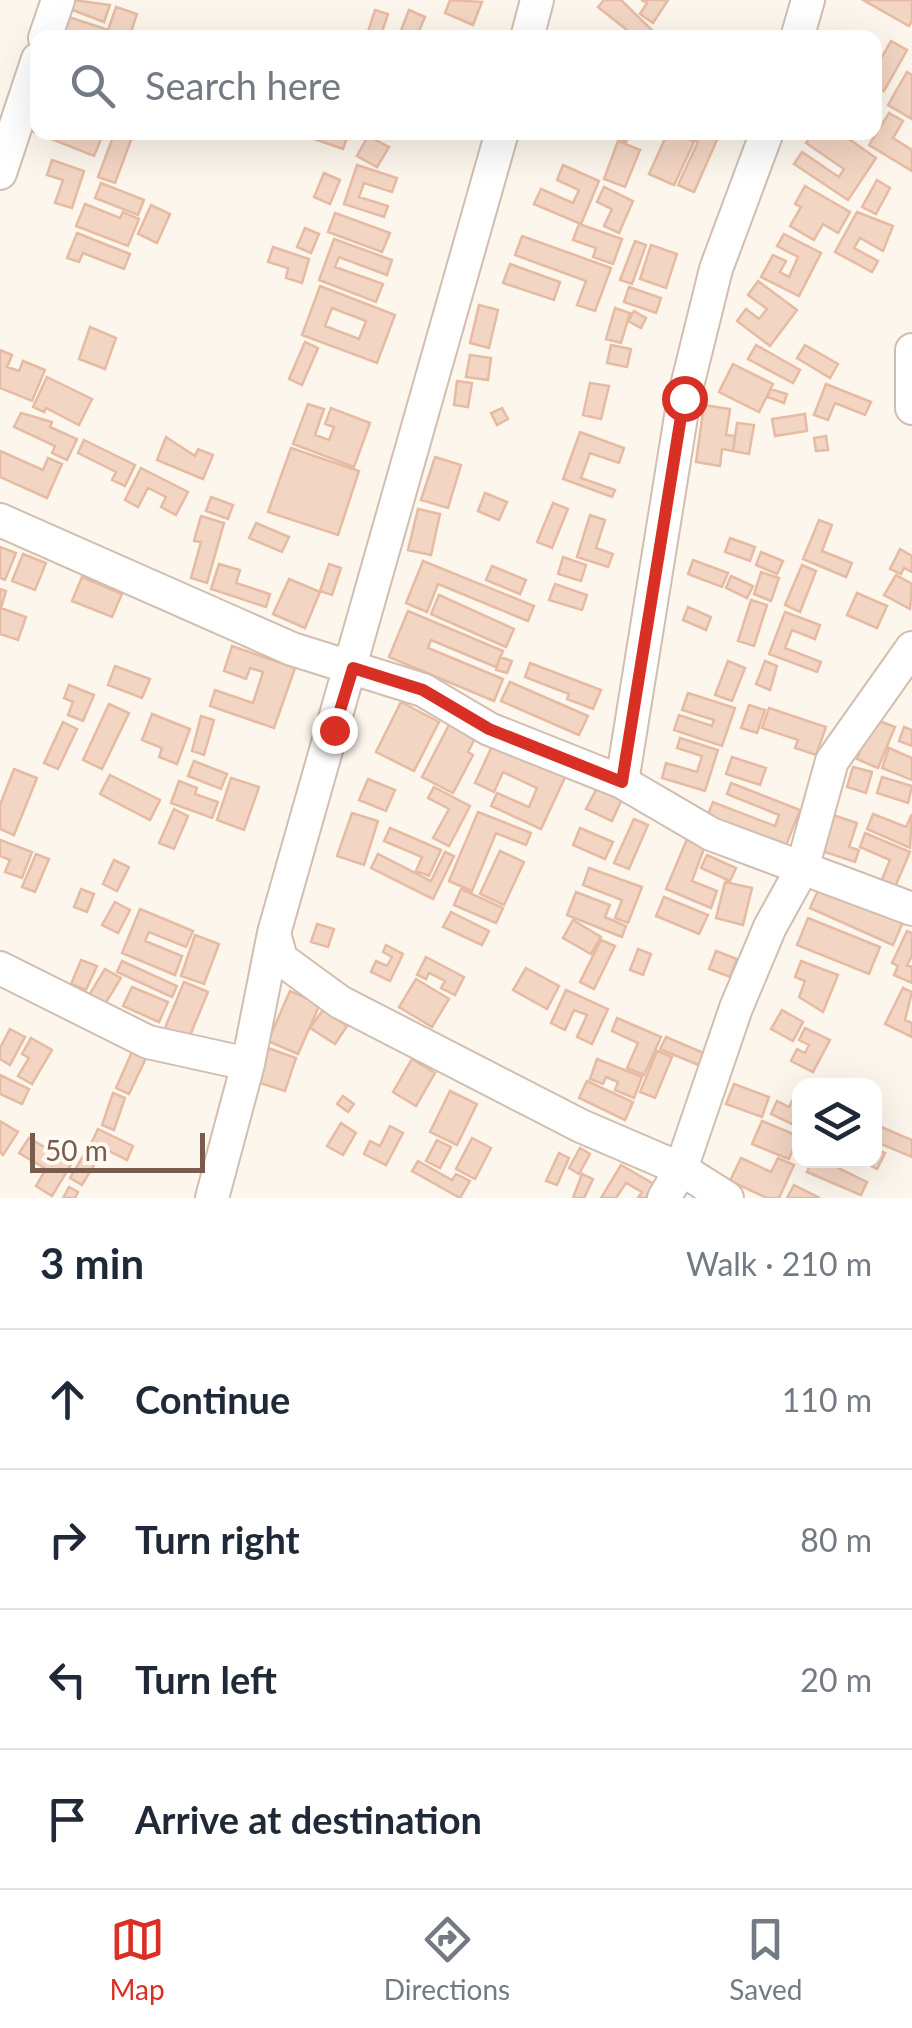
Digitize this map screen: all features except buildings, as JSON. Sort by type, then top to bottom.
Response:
[{"type":"street","points":[[48,30],[58,0]]},
{"type":"street","points":[[529,30],[538,0]]},
{"type":"street","points":[[800,30],[808,0]]},
{"type":"street","points":[[0,173],[30,83]]},
{"type":"street","points":[[212,1198],[248,1064],[274,934],[353,668],[500,140]]},
{"type":"street","points":[[622,782],[684,398],[716,269],[763,140]]},
{"type":"street","points":[[912,350],[912,408]]},
{"type":"street","points":[[0,520],[292,649],[423,690],[489,729],[622,782],[711,834],[912,909]]},
{"type":"street","points":[[664,1198],[681,1169],[736,1008],[770,926],[802,870],[832,760],[912,648]]},
{"type":"street","points":[[274,934],[281,959],[340,1002],[581,1126],[681,1169],[727,1198]]},
{"type":"street","points":[[0,968],[148,1042],[248,1064]]},
{"type":"route","points":[[334,730],[353,668],[423,690],[489,729],[558,760],[622,782],[684,398]]}]
